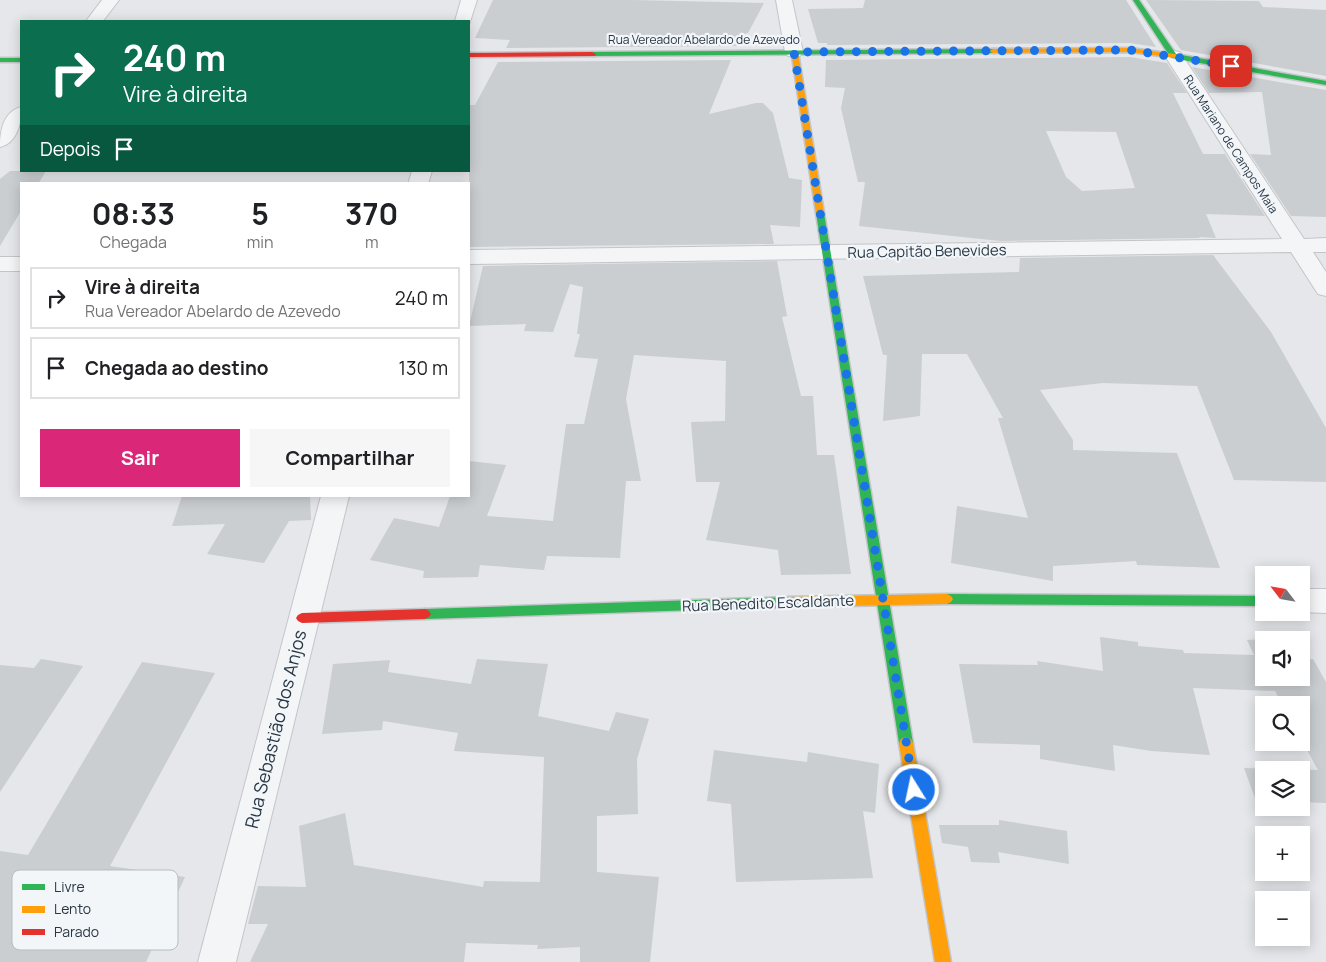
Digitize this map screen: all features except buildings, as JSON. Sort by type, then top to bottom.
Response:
[{"type":"street","points":[[95,20],[111,0]]},
{"type":"street","points":[[463,20],[469,0]]},
{"type":"street","points":[[784,0],[943,962]]},
{"type":"street","name":"Rua Mariano de Campos Maia","points":[[1136,0],[1326,289]]},
{"type":"street","name":"Rua Vereador Abelardo de Azevedo","points":[[470,55],[1130,50],[1326,83]]},
{"type":"street","points":[[0,60],[20,60]]},
{"type":"street","points":[[0,141],[20,114]]},
{"type":"street","name":"Rua Capitão Benevides","points":[[470,257],[1326,245]]},
{"type":"street","points":[[0,264],[20,264]]},
{"type":"street","name":"Rua Sebastião dos Anjos","points":[[217,962],[302,618],[335,497]]},
{"type":"street","name":"Rua Benedito Escaldante","points":[[302,618],[882,599],[1255,601]]},
{"type":"street","points":[[1310,601],[1326,602]]},
{"type":"traffic: fast","points":[[1136,0],[1174,56]]},
{"type":"traffic: fast","points":[[592,54],[993,51]]},
{"type":"traffic: fast","points":[[1175,56],[1326,83]]},
{"type":"traffic: fast","points":[[0,60],[20,60]]},
{"type":"traffic: fast","points":[[820,213],[906,743]]},
{"type":"traffic: fast","points":[[947,599],[1255,601]]},
{"type":"traffic: fast","points":[[425,614],[789,602]]},
{"type":"traffic: slow","points":[[993,51],[1130,50],[1175,56]]},
{"type":"traffic: slow","points":[[794,52],[820,213]]},
{"type":"traffic: slow","points":[[789,602],[947,599]]},
{"type":"traffic: slow","points":[[906,743],[943,962]]},
{"type":"traffic: jam","points":[[470,55],[592,54]]},
{"type":"traffic: jam","points":[[302,618],[425,614]]},
{"type":"route","points":[[914,790],[794,52],[1130,50],[1231,66]]}]
